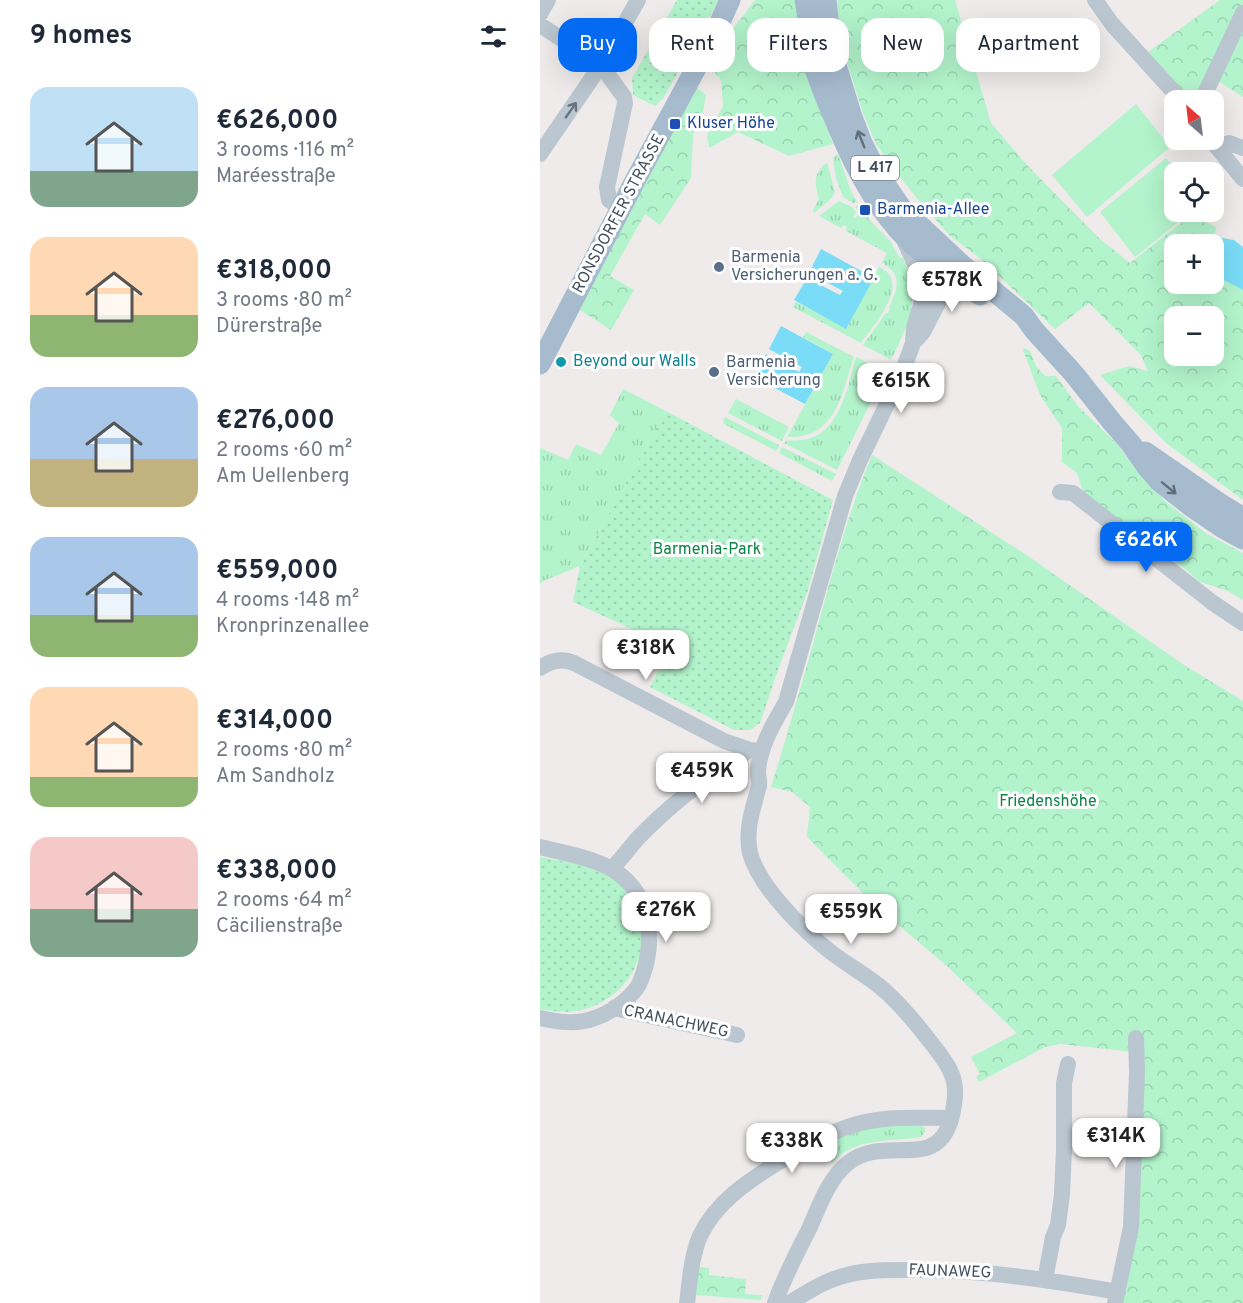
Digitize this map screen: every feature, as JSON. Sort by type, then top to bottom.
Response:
[{"type":"main road","name":"RONSDORFER STRASSE","points":[[722,18],[730,0]]},
{"type":"main road","name":"RONSDORFER STRASSE","points":[[732,18],[746,0]]},
{"type":"main road","name":"L 417","points":[[805,0],[813,59],[828,104],[858,170],[880,207],[900,232],[925,256],[952,266],[1024,316],[1074,374],[1159,481],[1192,507],[1243,539]]},
{"type":"main road","name":"L 417","points":[[826,0],[831,45],[836,65],[862,143],[878,174],[903,209],[952,266]]},
{"type":"main road","name":"RONSDORFER STRASSE","points":[[540,364],[694,72]]},
{"type":"main road","name":"L 417","points":[[1131,444],[1243,518]]},
{"type":"street","points":[[540,14],[548,0]]},
{"type":"street","points":[[628,18],[638,0]]},
{"type":"street","points":[[1095,0],[1112,24],[1172,90]]},
{"type":"street","points":[[1207,90],[1243,14]]},
{"type":"street","points":[[540,25],[558,37]]},
{"type":"street","points":[[540,154],[596,72]]},
{"type":"street","points":[[606,72],[624,97],[625,103],[607,187],[609,200],[621,207]]},
{"type":"street","points":[[1224,143],[1243,148]]},
{"type":"street","points":[[1220,150],[1243,179]]},
{"type":"street","points":[[900,232],[919,273],[923,298]]},
{"type":"street","points":[[612,869],[639,838],[684,795],[732,761],[756,751],[769,733],[786,702],[845,496],[899,380],[913,344],[914,327],[923,298],[952,266]]},
{"type":"street","points":[[913,344],[923,332],[943,294],[952,266]]},
{"type":"street","points":[[1060,492],[1073,493],[1212,603],[1243,623]]},
{"type":"street","points":[[540,668],[551,662],[568,660],[724,741],[756,751]]},
{"type":"street","points":[[756,751],[760,783],[749,823],[748,837],[750,852],[766,888],[816,940],[882,988],[908,1013],[947,1063],[955,1092],[948,1129],[935,1144],[924,1149],[884,1151],[864,1155],[849,1162],[837,1173],[787,1272],[775,1303]]},
{"type":"street","points":[[540,847],[591,860],[612,869],[625,878],[638,895],[650,932],[643,973],[638,987],[627,998],[594,1019],[576,1022],[540,1018]]},
{"type":"street","name":"CRANACHWEG","points":[[614,1008],[737,1035]]},
{"type":"street","points":[[1116,1297],[1131,1227],[1137,1072],[1136,1038]]},
{"type":"street","points":[[1046,1280],[1062,1194],[1064,1083],[1068,1064]]},
{"type":"street","points":[[687,1303],[691,1268],[701,1235],[721,1206],[746,1183],[803,1147],[841,1129],[881,1119],[951,1118]]},
{"type":"street","name":"FAUNAWEG","points":[[789,1303],[826,1281],[867,1271],[952,1270],[993,1273],[1046,1280],[1116,1297]]},
{"type":"green space","points":[[677,0],[719,0],[709,18],[667,18]]},
{"type":"green space","points":[[755,0],[796,0],[800,18],[747,18],[747,72],[810,72],[815,97],[833,144],[789,156],[738,132],[709,148],[707,135],[723,106],[721,80],[714,72],[735,72],[735,26]]},
{"type":"green space","points":[[837,0],[955,0],[960,18],[956,18],[956,72],[976,72],[991,123],[1028,166],[1099,238],[1130,263],[1164,236],[1164,294],[1224,294],[1224,280],[1243,290],[1243,500],[1166,443],[1100,375],[1129,366],[1148,371],[1141,355],[1089,303],[1055,329],[980,258],[949,235],[891,166],[876,144],[849,69],[849,18],[839,18]]},
{"type":"green space","points":[[1220,0],[1243,0],[1243,97],[1210,76],[1203,90],[1180,90],[1148,52]]},
{"type":"green space","points":[[649,49],[649,72],[678,72],[664,97],[655,106],[633,95],[632,78]]},
{"type":"green space","points":[[695,86],[706,95],[703,113],[693,135],[691,178],[660,225],[645,214],[610,276],[634,290],[611,330],[580,310]]},
{"type":"green space","points":[[1136,104],[1164,139],[1164,150],[1166,150],[1087,217],[1052,175]]},
{"type":"green space","points":[[838,154],[857,202],[853,203],[843,197],[836,178],[833,158]]},
{"type":"green space","points":[[1166,158],[1169,162],[1164,162],[1164,222],[1179,222],[1135,257],[1100,212]]},
{"type":"green space","points":[[827,162],[835,192],[814,214],[813,210],[819,199],[816,188],[817,175]]},
{"type":"green space","points":[[839,201],[852,207],[856,212],[853,217],[856,218],[859,211],[855,207],[859,205],[890,241],[900,258],[903,258],[909,272],[912,287],[911,309],[905,330],[891,360],[863,345],[890,309],[896,289],[896,278],[894,272],[882,263],[887,253],[846,231],[847,227],[843,225],[841,228],[819,216]]},
{"type":"green space","points":[[1182,222],[1206,222],[1216,227],[1215,234],[1167,234]]},
{"type":"green space","points":[[879,267],[889,274],[892,293],[888,304],[861,343],[793,307],[796,302],[846,328]]},
{"type":"green space","points":[[806,332],[854,357],[839,403],[826,423],[806,435],[787,437],[833,354],[803,337]]},
{"type":"green space","points":[[1024,348],[1030,351],[1036,366],[1045,376],[1056,376],[1078,406],[1116,443],[1166,502],[1207,534],[1243,553],[1243,600],[1228,591],[1200,582],[1162,553],[1144,547],[1083,492],[1077,473],[1062,462],[1062,428],[1040,395]]},
{"type":"green space","points":[[857,357],[886,372],[837,470],[784,443],[810,438],[820,434],[828,427],[841,407]]},
{"type":"green space","points":[[623,389],[666,411],[580,566],[540,584],[540,448],[568,460],[576,444],[601,455],[619,423],[610,415]]},
{"type":"green space","points":[[736,399],[789,427],[782,441],[728,413]]},
{"type":"green space","name":"Barmenia-Park","points":[[666,411],[833,500],[808,590],[760,723],[750,730],[734,730],[650,687],[671,647],[573,602],[580,566]]},
{"type":"green space","points":[[725,417],[779,445],[776,451],[724,424]]},
{"type":"green space","points":[[782,447],[836,474],[832,481],[779,453]]},
{"type":"green space","name":"Friedenshöhe","points":[[872,455],[1028,556],[1184,665],[1243,701],[1243,1303],[1122,1303],[1143,1053],[1061,1044],[1045,1047],[979,1082],[976,1077],[980,1074],[971,1057],[1017,1033],[948,967],[876,906],[807,837],[810,807],[792,792],[771,787],[838,552]]},
{"type":"green space","points":[[540,857],[585,866],[610,877],[626,892],[636,913],[641,949],[633,971],[609,998],[588,1008],[567,1012],[540,1009]]},
{"type":"green space","points":[[922,1126],[925,1132],[921,1137],[860,1145],[849,1149],[832,1163],[821,1143],[867,1129]]},
{"type":"green space","points":[[699,1267],[709,1268],[709,1275],[746,1279],[745,1294],[762,1295],[761,1300],[696,1295]]},
{"type":"water","points":[[1224,238],[1234,240],[1243,247],[1243,290],[1224,280]]},
{"type":"water","points":[[821,249],[874,278],[846,329],[794,300],[807,278],[840,295],[843,291],[809,273]]},
{"type":"water","points":[[781,326],[833,354],[805,404],[754,377],[766,354],[799,372],[802,367],[769,349]]},
{"type":"place","name":"Kluser Höhe","points":[[675,124]]},
{"type":"place","name":"Barmenia-Allee","points":[[865,210]]},
{"type":"place","name":"Barmenia Versicherungen a. G.","points":[[719,267]]},
{"type":"place","name":"Beyond our Walls","points":[[561,362]]},
{"type":"place","name":"Barmenia Versicherung","points":[[714,372]]}]
